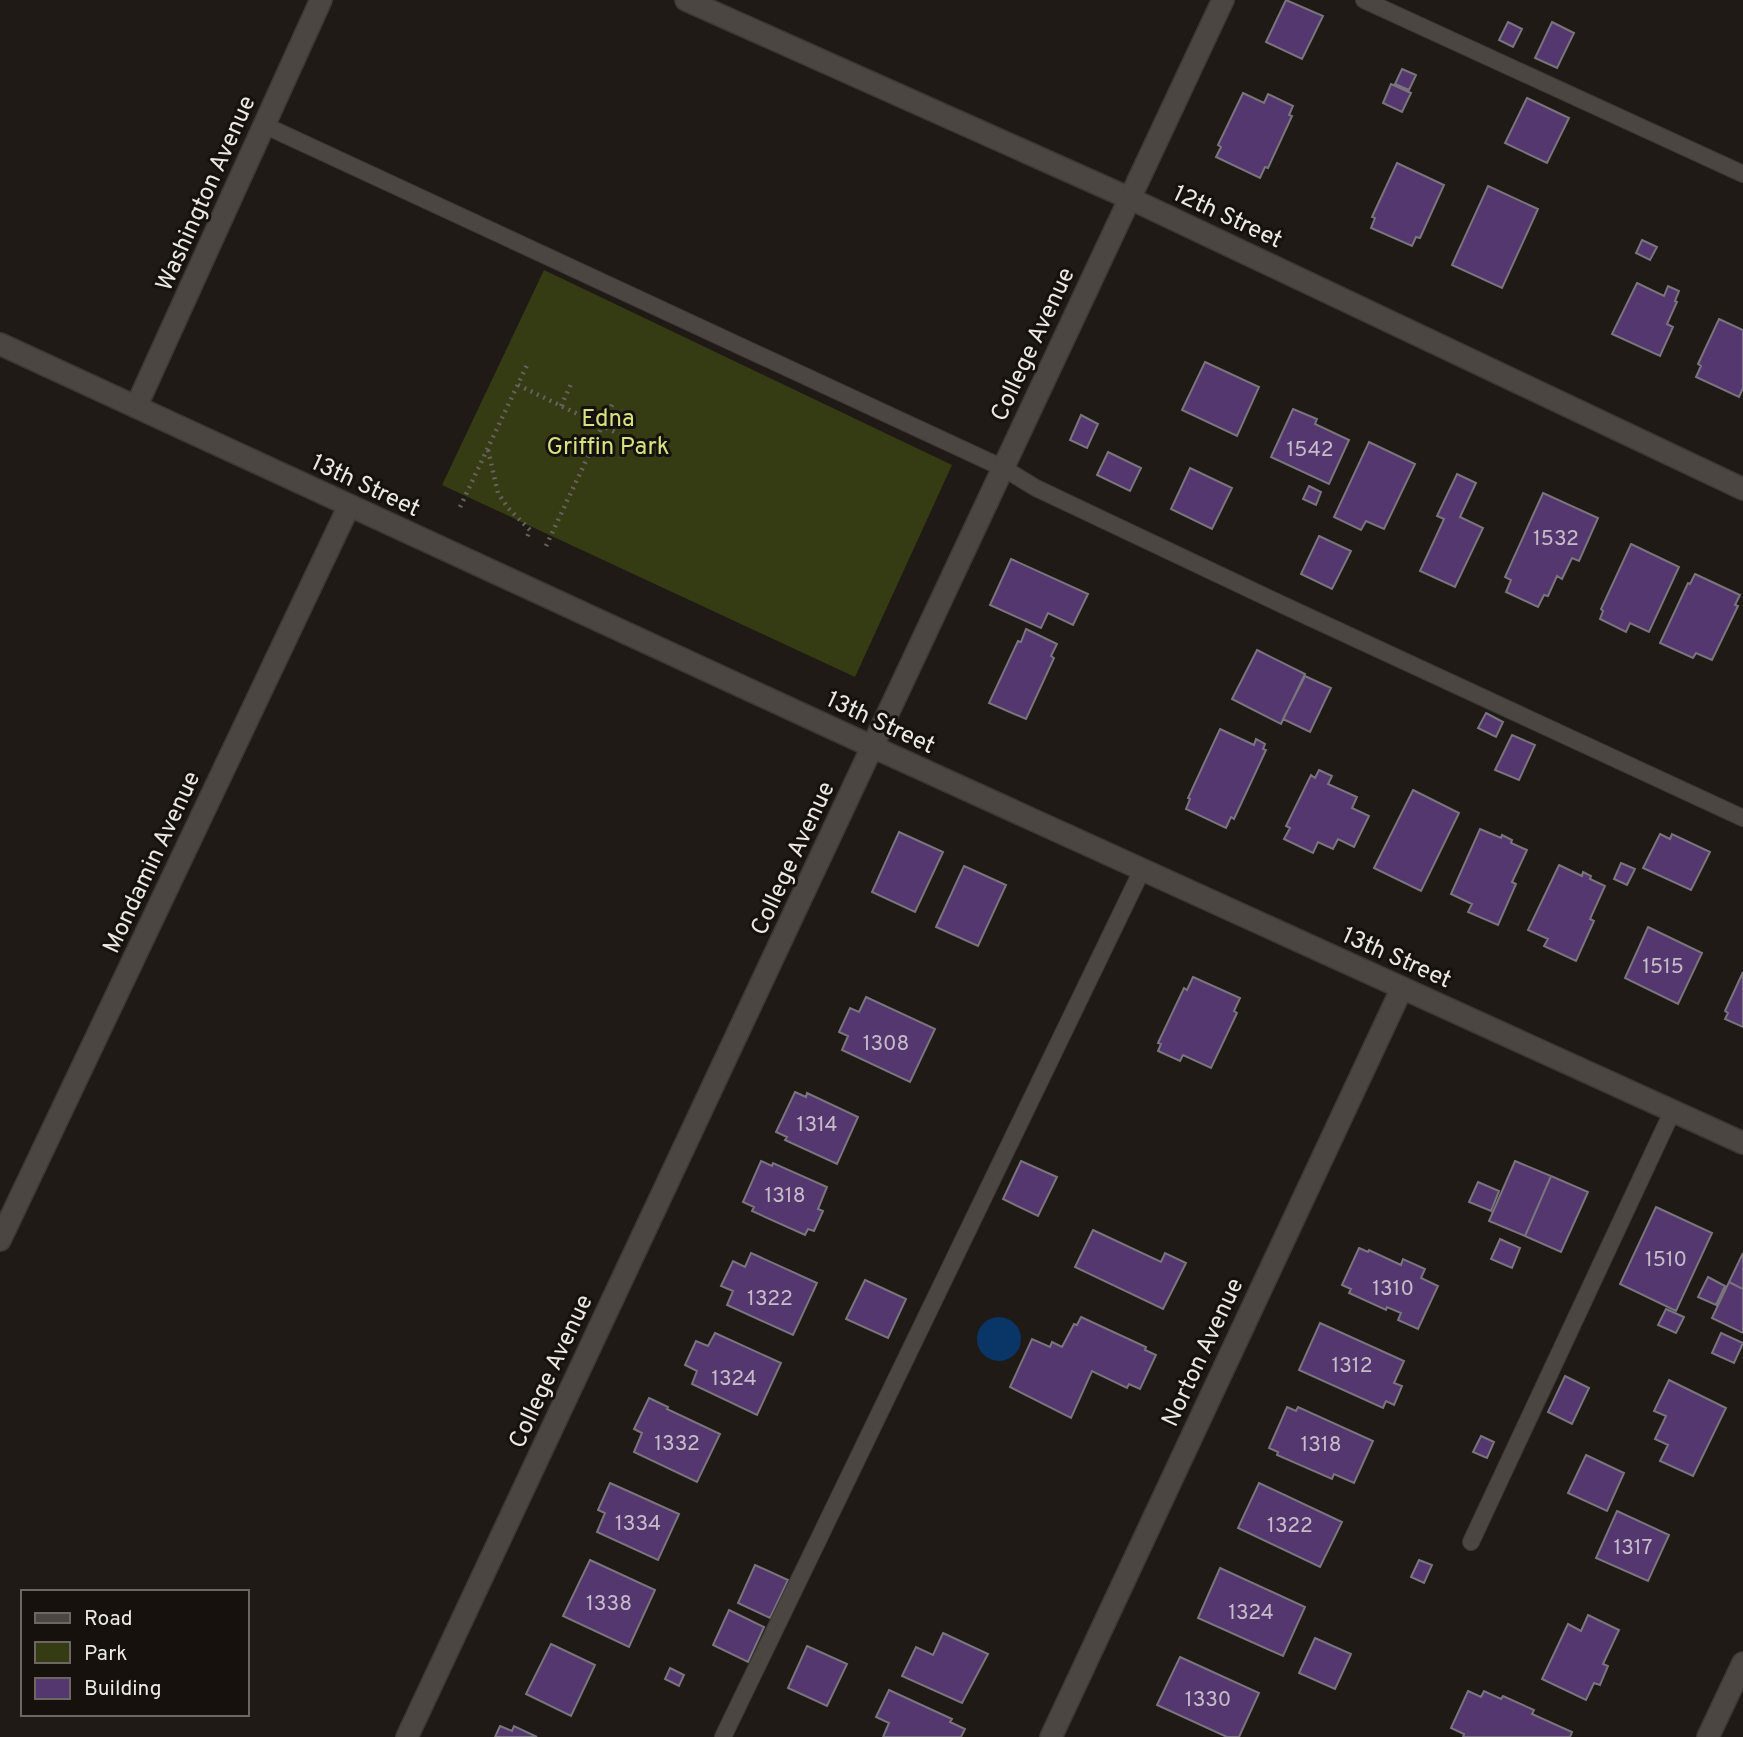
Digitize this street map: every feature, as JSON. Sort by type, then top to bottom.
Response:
[{"type":"street","name":"Washington Avenue","points":[[136,407],[321,0]]},
{"type":"street","name":"12th Street","points":[[686,0],[1129,198],[1743,489]]},
{"type":"street","name":"College Avenue","points":[[407,1737],[1223,0]]},
{"type":"street","name":"13th Street","points":[[0,344],[873,747],[1743,1143]]},
{"type":"street","name":"Mondamin Avenue","points":[[0,1240],[349,506]]},
{"type":"street","name":"Norton Avenue","points":[[1051,1737],[1402,988]]},
{"type":"street","points":[[1708,1737],[1743,1663]]},
{"type":"lane","points":[[1364,0],[1743,174]]},
{"type":"lane","points":[[264,125],[1003,468],[1036,488],[1271,600],[1743,818]]},
{"type":"lane","points":[[723,1737],[1142,870]]},
{"type":"lane","points":[[1471,1542],[1672,1110]]},
{"type":"path","points":[[460,507],[528,363]]},
{"type":"path","points":[[561,406],[571,384]]},
{"type":"path","points":[[518,385],[619,434]]},
{"type":"path","points":[[546,546],[613,403]]},
{"type":"path","points":[[488,448],[498,493],[508,508],[530,530],[527,538]]},
{"type":"green space","name":"Edna Griffin Park","points":[[544,270],[952,465],[855,677],[442,485]]},
{"type":"water","points":[[999,1317],[1014,1324],[1021,1339],[1014,1354],[999,1361],[984,1354],[977,1339],[984,1324]]},
{"type":"building","points":[[1286,0],[1323,16],[1302,59],[1266,42]]},
{"type":"building","points":[[1508,22],[1522,29],[1513,47],[1499,40]]},
{"type":"building","points":[[1552,22],[1574,33],[1557,68],[1535,58]]},
{"type":"building","points":[[1402,69],[1416,75],[1409,90],[1395,84]]},
{"type":"building","points":[[1391,84],[1411,93],[1402,112],[1383,103]]},
{"type":"building","points":[[1243,93],[1264,103],[1268,94],[1293,106],[1289,115],[1292,116],[1268,168],[1265,167],[1260,178],[1216,157],[1221,147],[1218,145]]},
{"type":"building","points":[[1527,98],[1569,118],[1547,163],[1505,143]]},
{"type":"building","points":[[1397,163],[1444,185],[1420,238],[1416,237],[1412,246],[1371,228],[1375,218],[1372,217]]},
{"type":"building","points":[[1488,186],[1538,209],[1502,288],[1452,265]]},
{"type":"building","points":[[1642,240],[1657,247],[1650,260],[1636,253]]},
{"type":"building","points":[[1637,283],[1664,296],[1668,286],[1679,291],[1667,324],[1673,327],[1660,356],[1612,334]]},
{"type":"building","points":[[1719,319],[1743,330],[1743,388],[1739,397],[1696,377],[1701,366],[1698,364]]},
{"type":"building","points":[[1205,362],[1259,387],[1237,436],[1182,410]]},
{"type":"building","points":[[1293,409],[1317,419],[1315,424],[1349,440],[1329,484],[1271,457]]},
{"type":"building","points":[[1081,415],[1098,424],[1087,448],[1070,440]]},
{"type":"building","points":[[1369,442],[1415,464],[1384,529],[1366,521],[1361,530],[1334,517]]},
{"type":"building","points":[[1108,452],[1141,468],[1130,491],[1097,475]]},
{"type":"building","points":[[1190,468],[1232,488],[1212,529],[1171,509]]},
{"type":"building","points":[[1457,474],[1476,483],[1460,517],[1483,528],[1455,587],[1420,571],[1444,519],[1437,516]]},
{"type":"building","points":[[1309,486],[1321,492],[1316,505],[1303,499]]},
{"type":"building","points":[[1543,493],[1598,518],[1579,561],[1572,558],[1562,579],[1557,576],[1548,596],[1544,595],[1538,607],[1506,592],[1511,580],[1505,577]]},
{"type":"building","points":[[1319,536],[1351,551],[1332,589],[1301,574]]},
{"type":"building","points":[[1631,544],[1679,567],[1649,632],[1630,623],[1626,632],[1600,619],[1603,611],[1601,609]]},
{"type":"building","points":[[1011,559],[1088,594],[1073,625],[1048,613],[1041,628],[990,605]]},
{"type":"building","points":[[1695,574],[1740,595],[1735,605],[1738,606],[1712,660],[1696,653],[1693,658],[1660,643],[1688,583],[1690,584]]},
{"type":"building","points":[[1026,629],[1057,644],[1051,656],[1054,658],[1026,719],[989,703]]},
{"type":"building","points":[[1257,650],[1305,674],[1281,724],[1232,699]]},
{"type":"building","points":[[1305,676],[1331,688],[1310,732],[1283,719]]},
{"type":"building","points":[[1486,713],[1503,722],[1496,737],[1478,728]]},
{"type":"building","points":[[1220,729],[1254,745],[1256,739],[1265,744],[1263,749],[1266,750],[1234,819],[1231,817],[1226,828],[1186,809],[1190,799],[1188,798]]},
{"type":"building","points":[[1512,735],[1535,745],[1519,780],[1495,770]]},
{"type":"building","points":[[1319,770],[1332,776],[1328,784],[1357,797],[1352,808],[1369,816],[1354,847],[1338,839],[1333,849],[1318,842],[1313,853],[1284,839],[1290,828],[1286,826],[1311,775],[1315,778]]},
{"type":"building","points":[[1413,790],[1459,813],[1421,891],[1374,868]]},
{"type":"building","points":[[1480,829],[1501,838],[1502,835],[1512,840],[1511,843],[1527,850],[1512,882],[1516,884],[1498,925],[1468,912],[1472,904],[1451,894]]},
{"type":"building","points":[[899,832],[943,852],[915,912],[872,892]]},
{"type":"building","points":[[1660,834],[1670,839],[1672,834],[1710,852],[1691,890],[1643,868]]},
{"type":"building","points":[[1621,863],[1635,869],[1627,885],[1614,879]]},
{"type":"building","points":[[1559,865],[1582,876],[1583,872],[1591,876],[1590,879],[1605,886],[1590,919],[1594,921],[1576,961],[1544,946],[1548,939],[1528,930]]},
{"type":"building","points":[[964,866],[1006,885],[978,946],[936,927]]},
{"type":"building","points":[[1648,927],[1702,953],[1678,1004],[1625,978]]},
{"type":"building","points":[[1743,972],[1743,1027],[1725,1019],[1728,1013],[1725,1011]]},
{"type":"building","points":[[1193,977],[1240,998],[1234,1011],[1237,1013],[1211,1068],[1183,1055],[1180,1061],[1158,1051],[1161,1044],[1158,1043],[1184,988],[1187,990]]},
{"type":"building","points":[[866,997],[935,1029],[910,1082],[842,1050],[848,1036],[839,1032],[850,1008],[859,1012]]},
{"type":"building","points":[[795,1092],[806,1097],[807,1093],[858,1117],[837,1164],[785,1140],[787,1137],[776,1132]]},
{"type":"building","points":[[761,1161],[772,1166],[773,1163],[827,1187],[818,1209],[823,1211],[814,1231],[808,1229],[805,1235],[752,1211],[754,1207],[743,1202]]},
{"type":"building","points":[[1021,1161],[1057,1177],[1038,1216],[1003,1199]]},
{"type":"building","points":[[1515,1161],[1551,1176],[1525,1236],[1489,1221]]},
{"type":"building","points":[[1551,1176],[1588,1192],[1561,1252],[1525,1236]]},
{"type":"building","points":[[1478,1182],[1499,1191],[1491,1211],[1469,1202]]},
{"type":"building","points":[[1656,1207],[1712,1233],[1676,1311],[1620,1284]]},
{"type":"building","points":[[1093,1230],[1161,1262],[1165,1253],[1186,1263],[1163,1309],[1075,1267]]},
{"type":"building","points":[[1500,1239],[1520,1248],[1512,1268],[1491,1259]]},
{"type":"building","points":[[1359,1248],[1401,1265],[1403,1259],[1425,1269],[1421,1278],[1438,1286],[1418,1329],[1398,1320],[1401,1313],[1387,1307],[1386,1310],[1349,1293],[1351,1289],[1342,1285]]},
{"type":"building","points":[[751,1253],[817,1283],[793,1335],[727,1305],[733,1291],[721,1286],[733,1261],[745,1267]]},
{"type":"building","points":[[1743,1253],[1743,1289],[1729,1282]]},
{"type":"building","points":[[1708,1277],[1725,1286],[1716,1305],[1698,1297]]},
{"type":"building","points":[[865,1280],[906,1299],[888,1338],[846,1319]]},
{"type":"building","points":[[1729,1282],[1743,1289],[1743,1333],[1712,1318]]},
{"type":"building","points":[[1666,1309],[1684,1317],[1676,1333],[1658,1325]]},
{"type":"building","points":[[1081,1317],[1146,1347],[1145,1350],[1156,1355],[1140,1389],[1129,1384],[1127,1388],[1092,1371],[1071,1418],[1010,1387],[1032,1339],[1050,1347],[1052,1342],[1062,1347],[1074,1324],[1077,1325]]},
{"type":"building","points":[[1320,1323],[1404,1361],[1394,1383],[1402,1386],[1394,1405],[1386,1401],[1383,1408],[1299,1370]]},
{"type":"building","points":[[715,1333],[781,1363],[757,1415],[692,1384],[697,1371],[685,1365],[696,1341],[708,1346]]},
{"type":"building","points":[[1721,1333],[1743,1343],[1734,1363],[1712,1353]]},
{"type":"building","points":[[1565,1376],[1589,1388],[1572,1424],[1548,1412]]},
{"type":"building","points":[[1669,1380],[1726,1408],[1693,1476],[1660,1461],[1668,1445],[1655,1439],[1666,1416],[1654,1411]]},
{"type":"building","points":[[649,1398],[720,1434],[697,1482],[634,1452],[642,1433],[634,1429]]},
{"type":"building","points":[[1287,1407],[1296,1411],[1298,1407],[1373,1441],[1354,1483],[1334,1474],[1332,1479],[1277,1455],[1278,1452],[1269,1448]]},
{"type":"building","points":[[1481,1436],[1494,1442],[1487,1458],[1473,1452]]},
{"type":"building","points":[[1586,1455],[1624,1473],[1607,1511],[1568,1493]]},
{"type":"building","points":[[610,1483],[679,1514],[658,1560],[597,1532],[605,1513],[598,1510]]},
{"type":"building","points":[[1259,1483],[1342,1522],[1320,1567],[1238,1528]]},
{"type":"building","points":[[1617,1511],[1669,1535],[1648,1581],[1596,1558]]},
{"type":"building","points":[[590,1560],[655,1590],[629,1647],[563,1616]]},
{"type":"building","points":[[1419,1560],[1432,1565],[1424,1583],[1411,1577]]},
{"type":"building","points":[[755,1565],[788,1580],[770,1618],[738,1603]]},
{"type":"building","points":[[1220,1568],[1305,1607],[1283,1656],[1198,1618]]},
{"type":"building","points":[[729,1610],[764,1627],[748,1662],[713,1645]]},
{"type":"building","points":[[1588,1615],[1619,1630],[1603,1664],[1608,1666],[1600,1685],[1594,1683],[1586,1700],[1542,1679],[1568,1624],[1581,1631]]},
{"type":"building","points":[[943,1633],[988,1654],[962,1703],[902,1676],[916,1647],[933,1655]]},
{"type":"building","points":[[1315,1638],[1351,1654],[1335,1689],[1299,1673]]},
{"type":"building","points":[[551,1644],[595,1665],[571,1716],[526,1694]]},
{"type":"building","points":[[807,1646],[847,1664],[827,1706],[788,1688]]},
{"type":"building","points":[[1180,1657],[1259,1693],[1239,1737],[1227,1737],[1157,1705]]},
{"type":"building","points":[[670,1668],[684,1675],[679,1686],[665,1679]]},
{"type":"building","points":[[889,1690],[952,1719],[950,1722],[965,1729],[961,1737],[883,1737],[889,1723],[876,1717]]},
{"type":"building","points":[[1468,1691],[1481,1697],[1484,1691],[1501,1699],[1503,1696],[1534,1710],[1532,1714],[1572,1732],[1570,1737],[1463,1737],[1464,1734],[1451,1728]]},
{"type":"building","points":[[500,1726],[512,1731],[514,1726],[537,1737],[495,1737]]}]
